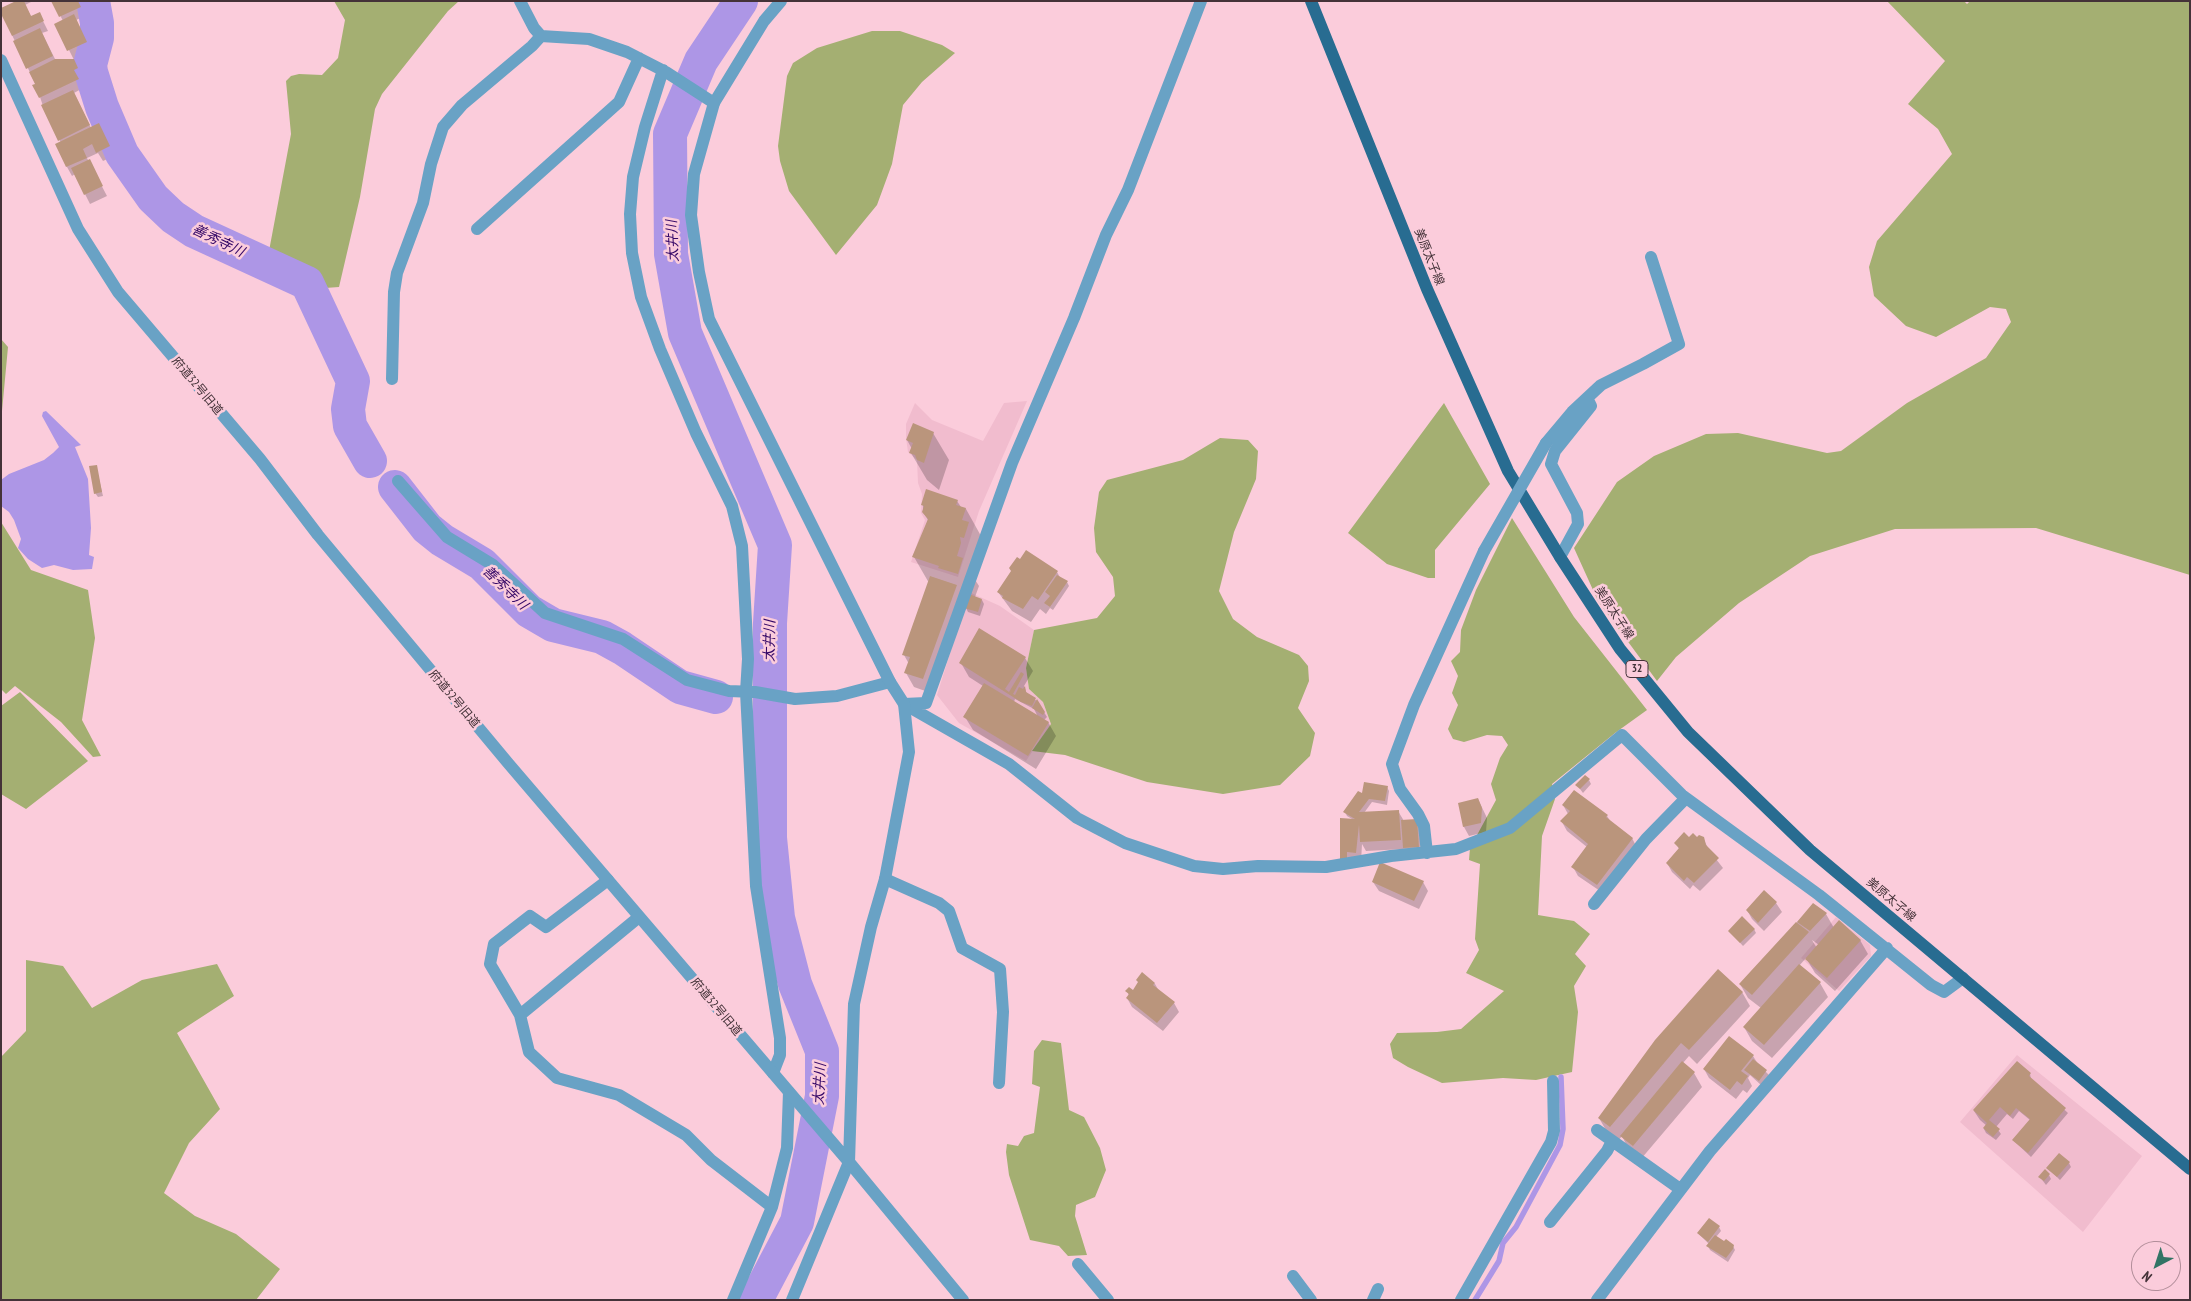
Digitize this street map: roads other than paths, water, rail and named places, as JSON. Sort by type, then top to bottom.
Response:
[{"type":"main road","name":"美原太子線","points":[[1311,1],[1427,289],[1508,471],[1560,557],[1620,649],[1688,732],[1810,850],[2190,1169]]},
{"type":"street","points":[[520,1],[534,28],[541,36],[589,39],[639,58],[664,71],[711,101]]},
{"type":"street","points":[[781,1],[764,21],[711,101],[694,174],[691,215],[699,272],[709,319],[890,682],[904,704],[909,752],[885,879],[871,927],[854,1004],[849,1162],[792,1300]]},
{"type":"street","points":[[904,704],[926,703],[1012,463],[1074,318],[1106,235],[1128,190],[1200,1]]},
{"type":"street","points":[[392,379],[394,292],[397,273],[423,203],[431,164],[443,127],[462,105],[532,46],[541,36]]},
{"type":"street","points":[[477,229],[619,102],[639,58]]},
{"type":"street","name":"府道32号旧道","points":[[1,60],[78,229],[118,292],[260,459],[324,543],[849,1162],[963,1300]]},
{"type":"street","points":[[664,71],[645,127],[633,177],[630,214],[632,254],[641,297],[666,366],[734,514],[742,546],[751,692],[756,886],[780,1038],[780,1055],[773,1074]]},
{"type":"street","points":[[1427,852],[1424,826],[1400,788],[1392,764],[1414,705],[1484,551],[1546,444],[1572,412],[1601,385],[1679,344],[1651,257]]},
{"type":"street","points":[[1560,557],[1578,524],[1577,513],[1551,464],[1555,451],[1591,406],[1587,398]]},
{"type":"street","points":[[398,481],[447,537],[493,565],[545,613],[623,639],[687,680],[729,691],[751,692],[795,699],[837,696],[890,682]]},
{"type":"street","points":[[904,704],[1009,764],[1077,818],[1125,842],[1194,866],[1223,868],[1258,866],[1326,867],[1391,856],[1456,849],[1510,828],[1622,735],[1686,798],[1819,895],[1931,985],[1944,992],[1963,978]]},
{"type":"street","points":[[1594,904],[1646,839],[1686,798]]},
{"type":"street","points":[[885,879],[939,903],[949,911],[962,948],[1000,969],[1003,1012],[999,1083]]},
{"type":"street","points":[[608,880],[546,927],[530,916],[494,944],[490,964],[520,1015],[529,1052],[557,1078],[619,1095],[686,1135],[712,1160],[772,1208]]},
{"type":"street","points":[[520,1015],[639,916]]},
{"type":"street","points":[[1597,1300],[1680,1189],[1750,1102],[1887,948]]},
{"type":"street","points":[[1462,1300],[1551,1142],[1554,1132],[1553,1081]]},
{"type":"street","points":[[733,1300],[772,1208],[787,1148],[792,1097]]},
{"type":"street","points":[[1597,1130],[1680,1189]]},
{"type":"street","points":[[1550,1222],[1607,1151],[1612,1141]]},
{"type":"street","points":[[1078,1264],[1108,1300]]},
{"type":"street","points":[[1293,1276],[1311,1300]]},
{"type":"waterway","name":"善秀寺川","points":[[93,1],[97,23],[97,38],[90,65],[91,72],[102,107],[122,154],[153,198],[173,217],[194,231],[307,283],[353,381],[348,409],[350,426],[370,461]]},
{"type":"waterway","name":"太井川","points":[[741,1],[701,61],[670,134],[671,254],[685,333],[775,545],[770,623],[770,838],[778,918],[795,984],[822,1051],[822,1096],[797,1222],[756,1300]]},
{"type":"waterway","name":"善秀寺川","points":[[395,487],[427,528],[442,540],[482,564],[529,611],[553,625],[602,637],[622,648],[680,687],[716,697]]},
{"type":"waterway","points":[[1475,1300],[1499,1261],[1503,1243],[1516,1227],[1560,1145],[1563,1129],[1561,1077]]}]
